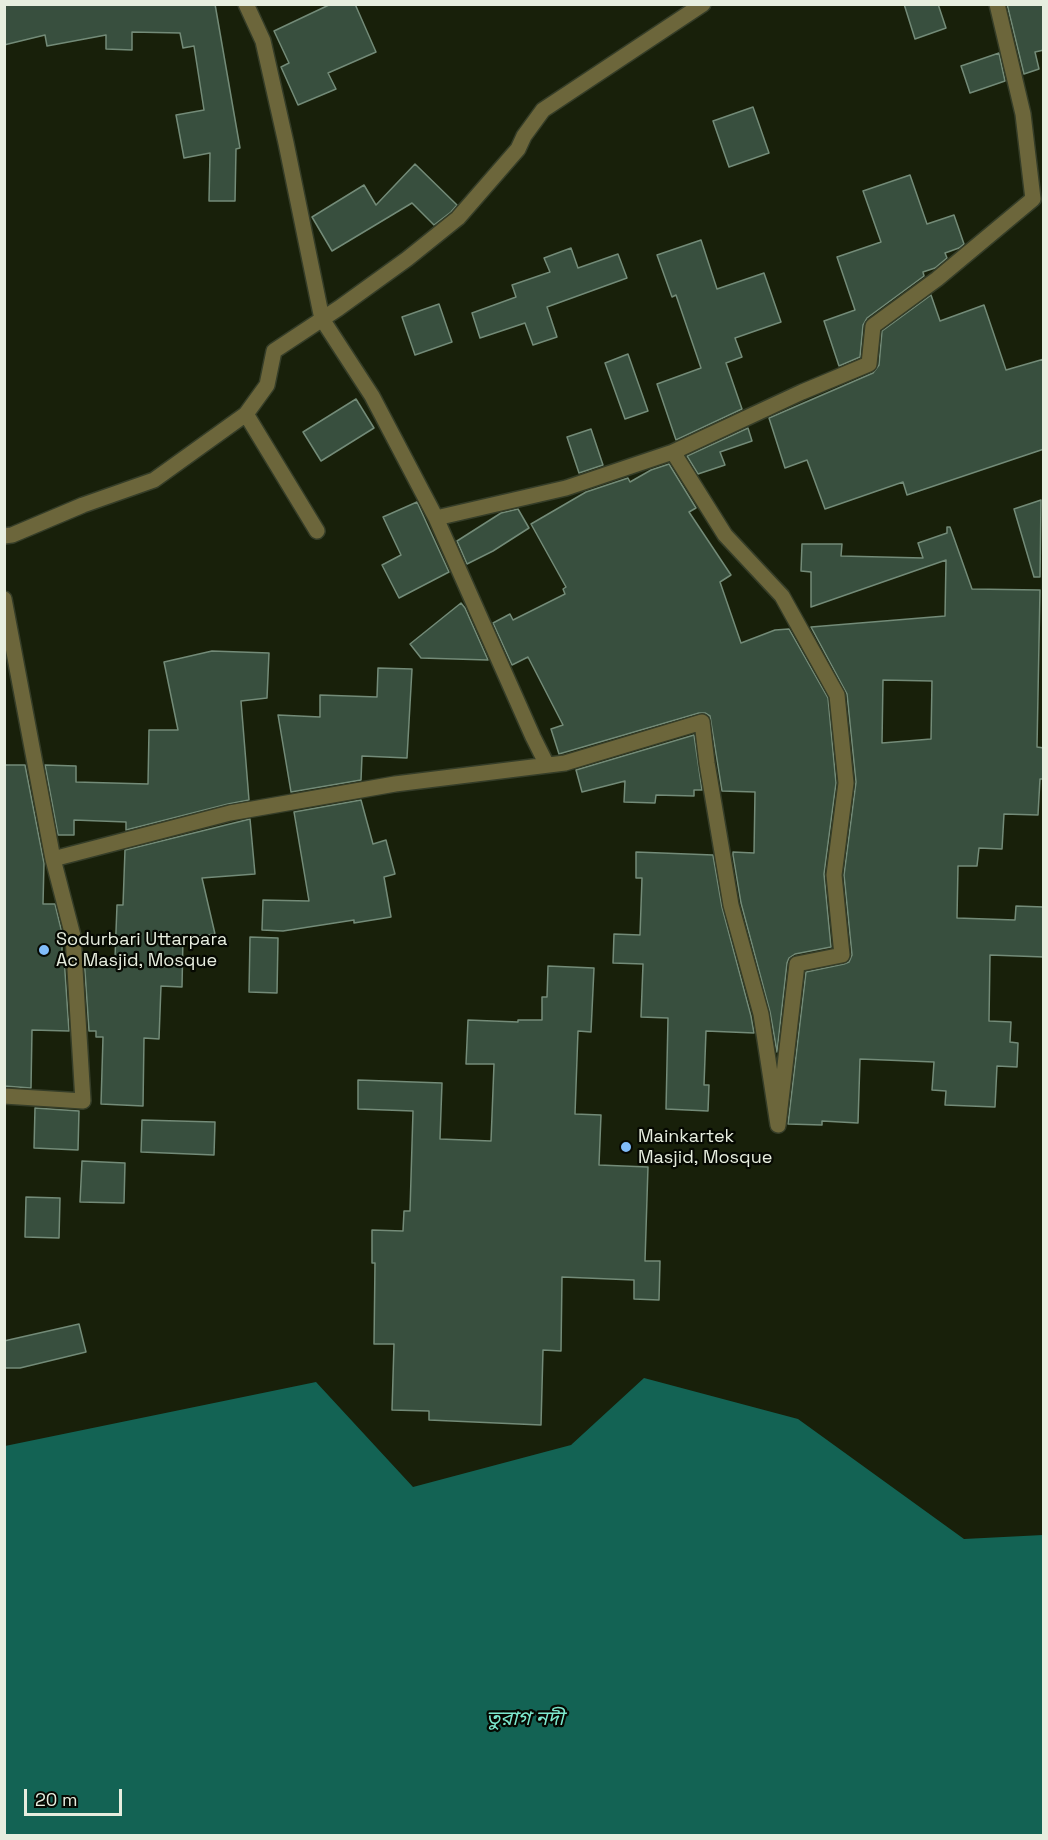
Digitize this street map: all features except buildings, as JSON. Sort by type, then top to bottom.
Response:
[{"type":"street","points":[[246,4],[263,41],[322,319],[372,396],[436,518],[547,765]]},
{"type":"street","points":[[4,536],[12,535],[83,505],[154,480],[246,414],[267,386],[274,351],[407,259],[458,218],[518,149],[543,110],[703,4]]},
{"type":"street","points":[[436,518],[566,488],[673,452],[802,392],[869,364],[873,326],[937,279],[1032,199],[1023,114],[997,4]]},
{"type":"street","points":[[246,414],[317,531]]},
{"type":"street","points":[[53,859],[230,813],[395,784],[565,763],[702,722],[731,905],[760,1014],[778,1125],[797,964],[842,955],[834,875],[846,783],[837,695],[782,596],[725,534],[673,452]]},
{"type":"street","points":[[4,599],[53,859],[73,936],[83,1101],[4,1096]]},
{"type":"water","name":"তুরাগ নদী","points":[[644,1378],[798,1419],[964,1539],[1043,1535],[1043,1835],[5,1835],[5,1446],[316,1382],[413,1487],[571,1445]]},
{"type":"place","name":"Sodurbari Uttarpara Ac Masjid, Mosque","points":[[44,950]]},
{"type":"place","name":"Mainkartek Masjid, Mosque","points":[[626,1147]]}]
